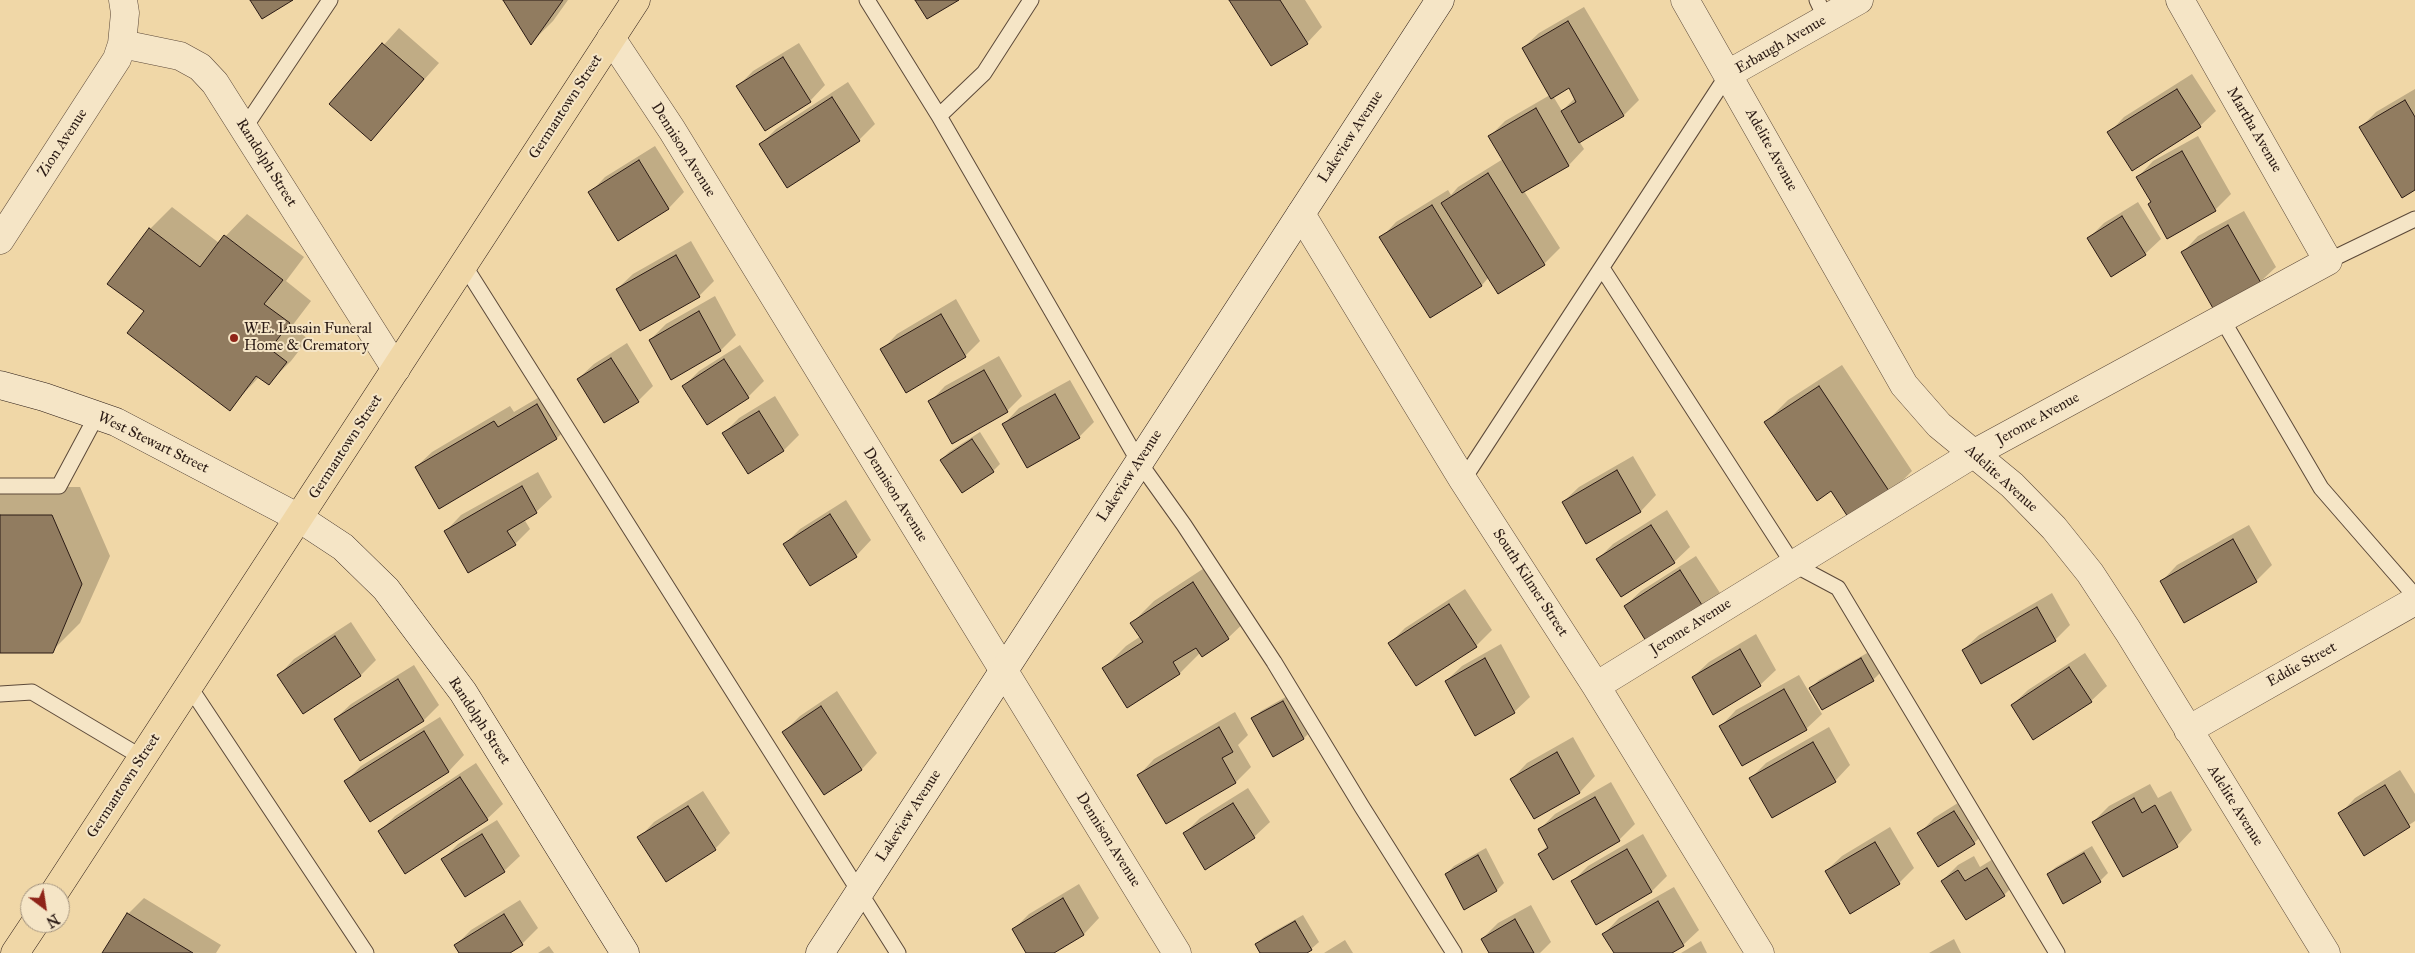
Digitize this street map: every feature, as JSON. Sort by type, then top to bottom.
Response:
[{"type":"main road","name":"Germantown Street","points":[[61,883],[636,0]]},
{"type":"main road","points":[[15,953],[28,933]]},
{"type":"street","points":[[122,44],[125,13],[123,0]]},
{"type":"street","name":"Lakeview Avenue","points":[[820,953],[1440,0]]},
{"type":"street","name":"Adelite Avenue","points":[[1685,0],[1904,385],[1939,425],[2012,485],[2054,528],[2090,573],[2128,631],[2326,953]]},
{"type":"street","name":"Erbaugh Avenue","points":[[1728,74],[1821,10],[1859,0]]},
{"type":"street","name":"Martha Avenue","points":[[2180,0],[2328,261]]},
{"type":"street","name":"Dennison Avenue","points":[[611,38],[672,130],[1177,953]]},
{"type":"street","name":"Randolph Street","points":[[122,44],[180,56],[200,67],[215,83],[245,127],[347,294],[396,369]]},
{"type":"street","name":"Zion Avenue","points":[[0,240],[117,59],[122,44]]},
{"type":"street","name":"South Kilmer Street","points":[[1301,214],[1463,480],[1596,686],[1760,953]]},
{"type":"street","name":"Jerome Avenue","points":[[1596,686],[1974,454],[2328,261]]},
{"type":"street","name":"West Stewart Street","points":[[0,385],[44,397],[116,422],[300,518]]},
{"type":"street","name":"Randolph Street","points":[[300,518],[343,547],[386,589],[463,692],[625,953]]},
{"type":"street","name":"Eddie Street","points":[[2188,730],[2415,601]]},
{"type":"lane","points":[[245,127],[330,0]]},
{"type":"lane","points":[[867,0],[939,116],[1139,462],[1184,524],[1274,662],[1454,953]]},
{"type":"lane","points":[[939,116],[984,73],[1031,0]]},
{"type":"lane","points":[[1463,480],[1728,74]]},
{"type":"lane","name":"Jerome Avenue","points":[[2328,261],[2415,219]]},
{"type":"lane","points":[[464,265],[898,953]]},
{"type":"lane","points":[[1602,268],[1793,564],[1838,588],[2058,953]]},
{"type":"lane","points":[[2222,319],[2320,488],[2415,596]]},
{"type":"lane","points":[[0,486],[60,486],[97,415]]},
{"type":"lane","points":[[189,686],[366,953]]},
{"type":"lane","points":[[0,694],[32,692],[143,758]]},
{"type":"building","points":[[250,0],[293,0],[262,19]]},
{"type":"building","points":[[503,0],[563,0],[531,45]]},
{"type":"building","points":[[915,0],[959,0],[927,19]]},
{"type":"building","points":[[1229,0],[1280,0],[1308,44],[1271,66]]},
{"type":"building","points":[[1568,21],[1624,116],[1579,143],[1561,111],[1576,102],[1569,88],[1551,99],[1522,48]]},
{"type":"building","points":[[382,43],[424,79],[371,141],[329,104]]},
{"type":"building","points":[[783,57],[811,102],[765,131],[736,86]]},
{"type":"building","points":[[2177,89],[2201,127],[2132,171],[2107,132]]},
{"type":"building","points":[[832,97],[860,141],[787,188],[759,144]]},
{"type":"building","points":[[2405,100],[2415,117],[2415,190],[2402,198],[2359,127]]},
{"type":"building","points":[[1536,108],[1569,166],[1522,193],[1488,136]]},
{"type":"building","points":[[2182,151],[2216,211],[2167,239],[2148,204],[2151,202],[2136,177]]},
{"type":"building","points":[[639,160],[669,209],[618,241],[588,192]]},
{"type":"building","points":[[1488,173],[1545,265],[1498,294],[1441,203]]},
{"type":"building","points":[[1432,205],[1482,286],[1430,318],[1379,237]]},
{"type":"building","points":[[2122,216],[2146,255],[2111,277],[2087,238]]},
{"type":"building","points":[[2228,225],[2261,283],[2214,310],[2181,252]]},
{"type":"building","points":[[149,228],[200,267],[224,235],[283,280],[264,304],[290,323],[270,349],[287,362],[269,385],[256,376],[230,411],[127,333],[144,311],[107,284]]},
{"type":"building","points":[[676,255],[700,297],[640,331],[616,289]]},
{"type":"building","points":[[699,311],[721,351],[671,380],[649,340]]},
{"type":"building","points":[[941,314],[966,357],[906,393],[880,349]]},
{"type":"building","points":[[611,358],[639,402],[604,423],[577,379]]},
{"type":"building","points":[[724,359],[749,398],[707,425],[682,386]]},
{"type":"building","points":[[984,370],[1008,412],[952,444],[928,401]]},
{"type":"building","points":[[1819,386],[1891,494],[1850,520],[1831,491],[1817,501],[1764,422]]},
{"type":"building","points":[[1055,394],[1080,438],[1027,468],[1002,424]]},
{"type":"building","points":[[537,404],[557,439],[439,509],[415,467],[494,421],[498,427]]},
{"type":"building","points":[[759,411],[784,451],[748,474],[722,433]]},
{"type":"building","points":[[972,439],[994,472],[962,493],[940,460]]},
{"type":"building","points":[[1617,470],[1641,512],[1586,544],[1562,502]]},
{"type":"building","points":[[522,486],[537,513],[507,531],[516,545],[468,573],[444,531]]},
{"type":"building","points":[[830,514],[857,557],[810,586],[783,544]]},
{"type":"building","points":[[0,515],[52,515],[82,584],[53,653],[0,653]]},
{"type":"building","points":[[1651,525],[1675,563],[1621,597],[1596,559]]},
{"type":"building","points":[[2233,539],[2257,582],[2184,623],[2160,581]]},
{"type":"building","points":[[1680,570],[1707,613],[1651,649],[1624,606]]},
{"type":"building","points":[[1193,582],[1229,639],[1202,657],[1196,648],[1173,662],[1180,674],[1127,708],[1102,668],[1143,642],[1130,623]]},
{"type":"building","points":[[1449,604],[1477,647],[1416,686],[1388,643]]},
{"type":"building","points":[[2037,607],[2056,641],[1981,684],[1962,650]]},
{"type":"building","points":[[335,636],[361,676],[303,714],[277,675]]},
{"type":"building","points":[[1740,649],[1761,686],[1713,715],[1692,677]]},
{"type":"building","points":[[1485,658],[1515,713],[1475,736],[1445,681]]},
{"type":"building","points":[[1861,658],[1874,681],[1822,710],[1809,688]]},
{"type":"building","points":[[2069,667],[2092,702],[2033,740],[2011,705]]},
{"type":"building","points":[[398,679],[424,721],[360,761],[334,719]]},
{"type":"building","points":[[1784,689],[1807,730],[1742,766],[1719,726]]},
{"type":"building","points":[[1283,701],[1304,739],[1273,757],[1251,718]]},
{"type":"building","points":[[821,706],[862,770],[824,795],[782,732]]},
{"type":"building","points":[[1219,727],[1233,752],[1222,758],[1236,783],[1166,824],[1137,775]]},
{"type":"building","points":[[424,731],[449,772],[370,822],[344,781]]},
{"type":"building","points":[[1813,742],[1836,782],[1772,818],[1749,778]]},
{"type":"building","points":[[1557,752],[1580,793],[1534,819],[1510,779]]},
{"type":"building","points":[[460,777],[488,820],[405,874],[378,831]]},
{"type":"building","points":[[2385,785],[2410,827],[2364,856],[2338,813]]},
{"type":"building","points":[[1595,797],[1620,841],[1553,880],[1538,854],[1548,848],[1538,829]]},
{"type":"building","points":[[2134,798],[2142,813],[2155,805],[2178,847],[2123,877],[2092,822]]},
{"type":"building","points":[[1233,803],[1255,838],[1205,870],[1183,833]]},
{"type":"building","points":[[688,806],[716,850],[666,882],[637,837]]},
{"type":"building","points":[[1954,811],[1975,844],[1938,867],[1917,833]]},
{"type":"building","points":[[482,834],[505,872],[465,897],[441,859]]},
{"type":"building","points":[[1875,842],[1900,884],[1850,914],[1825,871]]},
{"type":"building","points":[[1627,849],[1652,892],[1596,925],[1571,881]]},
{"type":"building","points":[[2084,853],[2101,882],[2063,904],[2047,874]]},
{"type":"building","points":[[1478,855],[1497,891],[1464,910],[1445,874]]},
{"type":"building","points":[[1987,868],[2005,896],[1966,920],[1941,881],[1958,870],[1965,881]]},
{"type":"building","points":[[1063,898],[1084,935],[1054,953],[1026,953],[1012,929]]},
{"type":"building","points":[[1658,901],[1684,946],[1672,953],[1614,953],[1602,934]]},
{"type":"building","points":[[127,913],[193,953],[102,953]]},
{"type":"building","points":[[504,914],[523,945],[510,953],[459,953],[454,945]]},
{"type":"building","points":[[1515,919],[1534,953],[1489,953],[1481,939]]},
{"type":"building","points":[[1295,921],[1312,950],[1307,953],[1260,953],[1255,944]]},
{"type":"place","name":"W.E. Lusain Funeral Home & Crematory","points":[[234,338]]}]
